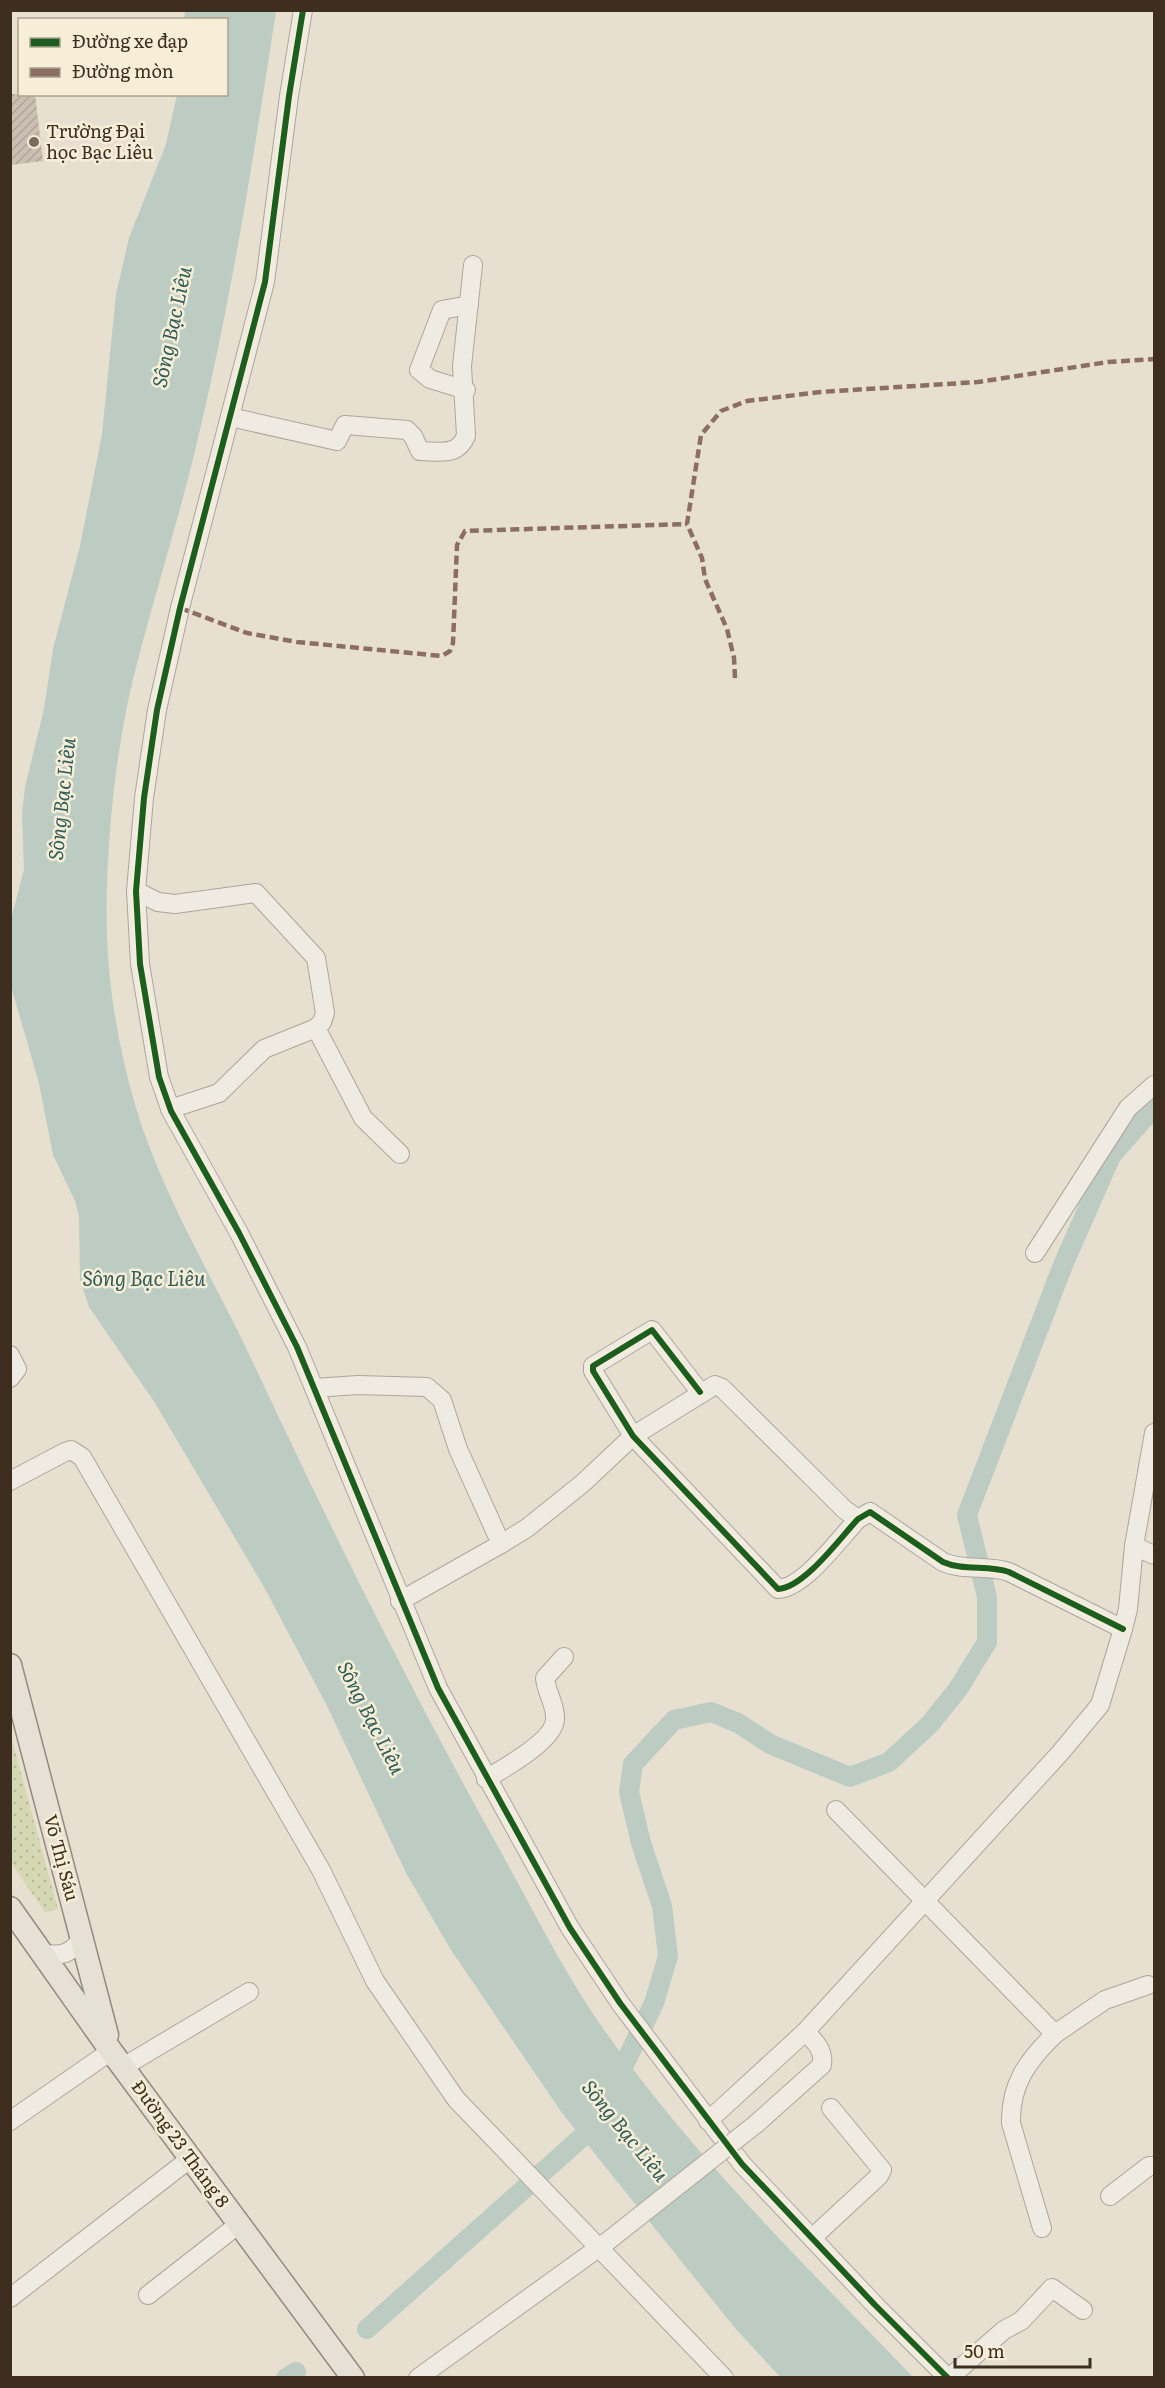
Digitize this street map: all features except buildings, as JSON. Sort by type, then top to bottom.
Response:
[{"type":"main road","name":"Võ Thị Sáu","points":[[10,1665],[82,1938],[117,2059]]},
{"type":"main road","name":"Đường 23 Tháng 8","points":[[10,1908],[117,2059],[353,2378]]},
{"type":"street","points":[[303,10],[289,96],[265,282],[180,608],[157,710],[144,798],[136,891],[140,964],[159,1077],[170,1109],[250,1254],[297,1347],[400,1601],[438,1688],[570,1928],[653,2048],[742,2164],[948,2378],[1004,2330],[1021,2321],[1052,2288],[1083,2310]]},
{"type":"street","points":[[231,417],[337,441],[345,425],[407,430],[420,452],[456,451],[462,447],[466,436],[466,390],[462,366],[472,265]]},
{"type":"street","points":[[466,390],[430,378],[421,374],[419,370],[442,310],[469,305]]},
{"type":"street","points":[[136,891],[158,903],[175,904],[253,893],[260,896],[316,958],[325,1013],[316,1028],[264,1049],[219,1093],[170,1109]]},
{"type":"street","points":[[316,1028],[363,1118],[400,1154]]},
{"type":"street","points":[[1035,1253],[1128,1108],[1155,1085]]},
{"type":"street","points":[[700,1392],[652,1330],[593,1366],[593,1371],[633,1436],[778,1589],[787,1588],[800,1581],[858,1519],[873,1513],[943,1562],[1009,1572],[1123,1629]]},
{"type":"street","points":[[10,1355],[17,1368],[10,1378]]},
{"type":"street","points":[[314,1388],[358,1384],[427,1387],[436,1394],[442,1400],[458,1449],[501,1544]]},
{"type":"street","points":[[400,1601],[527,1528],[583,1483],[633,1436],[700,1392],[715,1385],[722,1388],[845,1510],[858,1519]]},
{"type":"street","points":[[708,2121],[805,2032],[1081,1730],[1100,1705],[1128,1609],[1134,1546],[1155,1433]]},
{"type":"street","points":[[10,1481],[71,1450],[82,1458],[321,1870],[375,1981],[460,2104],[603,2245],[724,2378]]},
{"type":"street","points":[[1134,1546],[1155,1555]]},
{"type":"street","points":[[486,1779],[528,1753],[553,1728],[555,1716],[545,1678],[564,1657]]},
{"type":"street","points":[[836,1810],[1055,2034]]},
{"type":"street","points":[[43,1953],[53,1956],[69,1953],[82,1938]]},
{"type":"street","points":[[1042,2228],[1011,2123],[1010,2106],[1021,2072],[1032,2056],[1055,2034],[1105,2000],[1148,1985]]},
{"type":"street","points":[[10,2121],[117,2059],[249,1992]]},
{"type":"street","points":[[418,2378],[603,2245],[756,2124],[822,2065],[823,2056],[816,2043],[805,2032]]},
{"type":"street","points":[[812,2238],[879,2176],[882,2170],[831,2108]]},
{"type":"street","points":[[10,2298],[191,2158]]},
{"type":"street","points":[[1110,2196],[1149,2166],[1155,2166]]},
{"type":"street","points":[[148,2295],[239,2224]]},
{"type":"green space","points":[[11,1736],[58,1909],[45,1912],[11,1863]]},
{"type":"water","name":"Sông Bạc Liêu","points":[[185,11],[276,11],[249,181],[218,351],[192,463],[133,679],[122,730],[115,783],[108,861],[107,943],[112,999],[122,1054],[136,1108],[176,1209],[374,1613],[468,1793],[578,1990],[607,2034],[677,2125],[793,2253],[913,2377],[780,2377],[735,2328],[562,2113],[451,1950],[406,1873],[327,1706],[264,1587],[155,1403],[89,1307],[80,1279],[79,1217],[75,1201],[53,1155],[39,1083],[12,990],[10,923],[24,870],[22,813],[25,787],[44,709],[53,649],[80,546],[102,434],[116,294],[129,238],[166,144],[177,96],[228,96],[228,18],[184,18]]},
{"type":"waterway","points":[[611,2078],[625,2063],[654,2003],[668,1956],[662,1906],[641,1843],[629,1792],[633,1764],[674,1720],[711,1712],[738,1723],[770,1744],[850,1777],[889,1762],[930,1724],[958,1689],[987,1642],[987,1597],[967,1515],[1063,1265],[1111,1156],[1154,1107]]},
{"type":"waterway","points":[[367,2329],[600,2121]]},
{"type":"waterway","points":[[286,2378],[296,2372]]},
{"type":"marked path","points":[[735,678],[734,658],[727,629],[705,579],[702,558],[687,524],[701,435],[721,411],[747,401],[820,392],[978,382],[1108,362],[1154,359]]},
{"type":"marked path","points":[[180,608],[247,633],[297,642],[442,656],[450,651],[453,643],[457,545],[465,531],[687,524]]},
{"type":"cycle path","points":[[303,10],[289,96],[265,282],[180,608],[157,710],[144,798],[136,891],[140,964],[159,1077],[171,1111],[239,1233],[297,1347],[438,1688],[570,1928],[620,2003],[742,2164],[875,2305],[948,2378]]},
{"type":"cycle path","points":[[700,1392],[652,1330],[593,1366],[593,1371],[633,1436],[778,1589],[799,1580],[810,1571],[858,1519],[870,1512],[943,1562],[1009,1572],[1123,1629]]},
{"type":"place","name":"Trường Đại học Bạc Liêu","points":[[34,142]]}]
